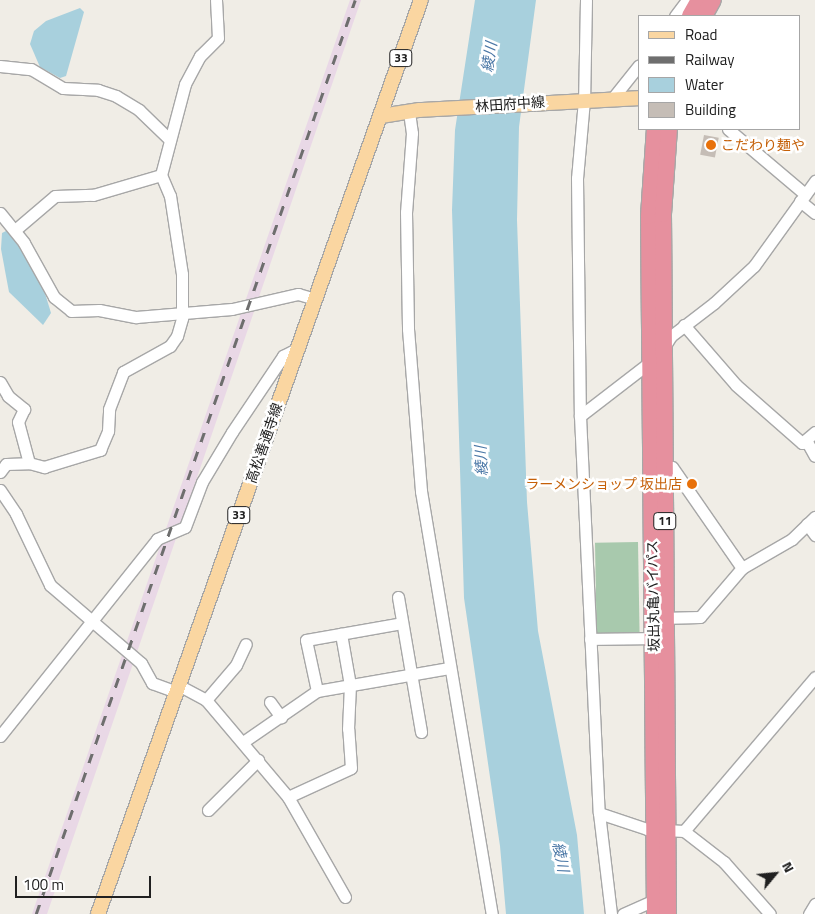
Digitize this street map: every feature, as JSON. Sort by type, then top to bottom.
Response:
[{"type":"highway","points":[[691,15],[699,0]]},
{"type":"highway","points":[[705,15],[713,0]]},
{"type":"highway","name":"坂出丸亀バイパス","points":[[655,907],[661,831],[659,618],[648,216],[656,130]]},
{"type":"highway","name":"坂出丸亀バイパス","points":[[668,914],[661,831],[653,638],[659,618],[663,350],[662,214],[669,130]]},
{"type":"main road","name":"高松善通寺線","points":[[98,914],[421,0]]},
{"type":"main road","name":"林田府中線","points":[[381,116],[414,111],[638,98]]},
{"type":"street","points":[[0,472],[6,464],[29,463],[44,467],[100,450],[108,431],[109,409],[123,372],[170,346],[177,336],[182,312],[182,274],[174,214],[161,175],[185,84],[200,56],[218,38],[216,0]]},
{"type":"street","points":[[586,0],[576,178],[580,416],[599,813],[611,914]]},
{"type":"street","points":[[676,15],[687,0]]},
{"type":"street","points":[[0,66],[31,69],[63,88],[98,90],[116,96],[139,110],[170,140]]},
{"type":"street","points":[[612,99],[638,66]]},
{"type":"street","points":[[414,111],[406,212],[408,329],[421,491],[449,668],[492,914]]},
{"type":"street","points":[[729,130],[803,198],[815,213]]},
{"type":"street","points":[[15,230],[55,196],[93,195],[161,175]]},
{"type":"street","points":[[580,416],[651,362],[663,350],[671,336],[714,304],[754,266],[815,181]]},
{"type":"street","points":[[0,213],[15,230],[54,297],[71,311],[99,310],[136,317],[232,308],[292,295],[315,299]]},
{"type":"street","points":[[684,325],[736,385],[802,443],[811,436],[815,456]]},
{"type":"street","points":[[0,736],[157,539],[185,528],[202,482],[232,432],[283,356],[296,350]]},
{"type":"street","points":[[0,382],[5,399],[24,409],[18,422],[29,463]]},
{"type":"street","points":[[672,466],[742,568]]},
{"type":"street","points":[[0,490],[16,514],[50,585],[141,663],[152,683],[178,689],[206,700],[288,797],[344,897]]},
{"type":"street","points":[[659,618],[700,616],[742,568],[792,539],[811,520]]},
{"type":"street","points":[[811,520],[815,535]]},
{"type":"street","points":[[398,597],[421,732]]},
{"type":"street","points":[[317,691],[306,640],[402,623]]},
{"type":"street","points":[[288,797],[351,768],[348,729],[350,685],[341,634]]},
{"type":"street","points":[[590,639],[653,638]]},
{"type":"street","points":[[206,700],[237,671],[246,644]]},
{"type":"street","points":[[243,742],[317,691],[449,668]]},
{"type":"street","points":[[684,831],[815,677]]},
{"type":"street","points":[[270,702],[281,717]]},
{"type":"street","points":[[208,810],[258,760]]},
{"type":"street","points":[[599,813],[661,831],[684,831],[724,862],[770,914]]},
{"type":"street","points":[[809,914],[815,904]]},
{"type":"street","points":[[624,914],[655,907]]},
{"type":"shaded area","points":[[350,0],[361,0],[47,914],[32,914]]},
{"type":"green space","points":[[638,542],[640,635],[597,636],[595,543]]},
{"type":"water","name":"綾川","points":[[475,0],[536,0],[519,127],[517,220],[527,502],[538,631],[577,835],[584,914],[506,914],[500,846],[464,598],[452,210],[455,130]]},
{"type":"water","points":[[80,8],[84,12],[66,76],[60,78],[40,67],[30,44],[34,31],[46,21]]},
{"type":"water","points":[[8,230],[27,255],[44,290],[51,313],[43,325],[9,292],[1,249],[2,233]]},
{"type":"building","points":[[704,135],[719,138],[715,157],[700,155]]},
{"type":"railway","points":[[36,914],[355,0]]},
{"type":"place","name":"こだわり麺や","points":[[711,145]]},
{"type":"place","name":"ラーメンショップ 坂出店","points":[[692,484]]}]
